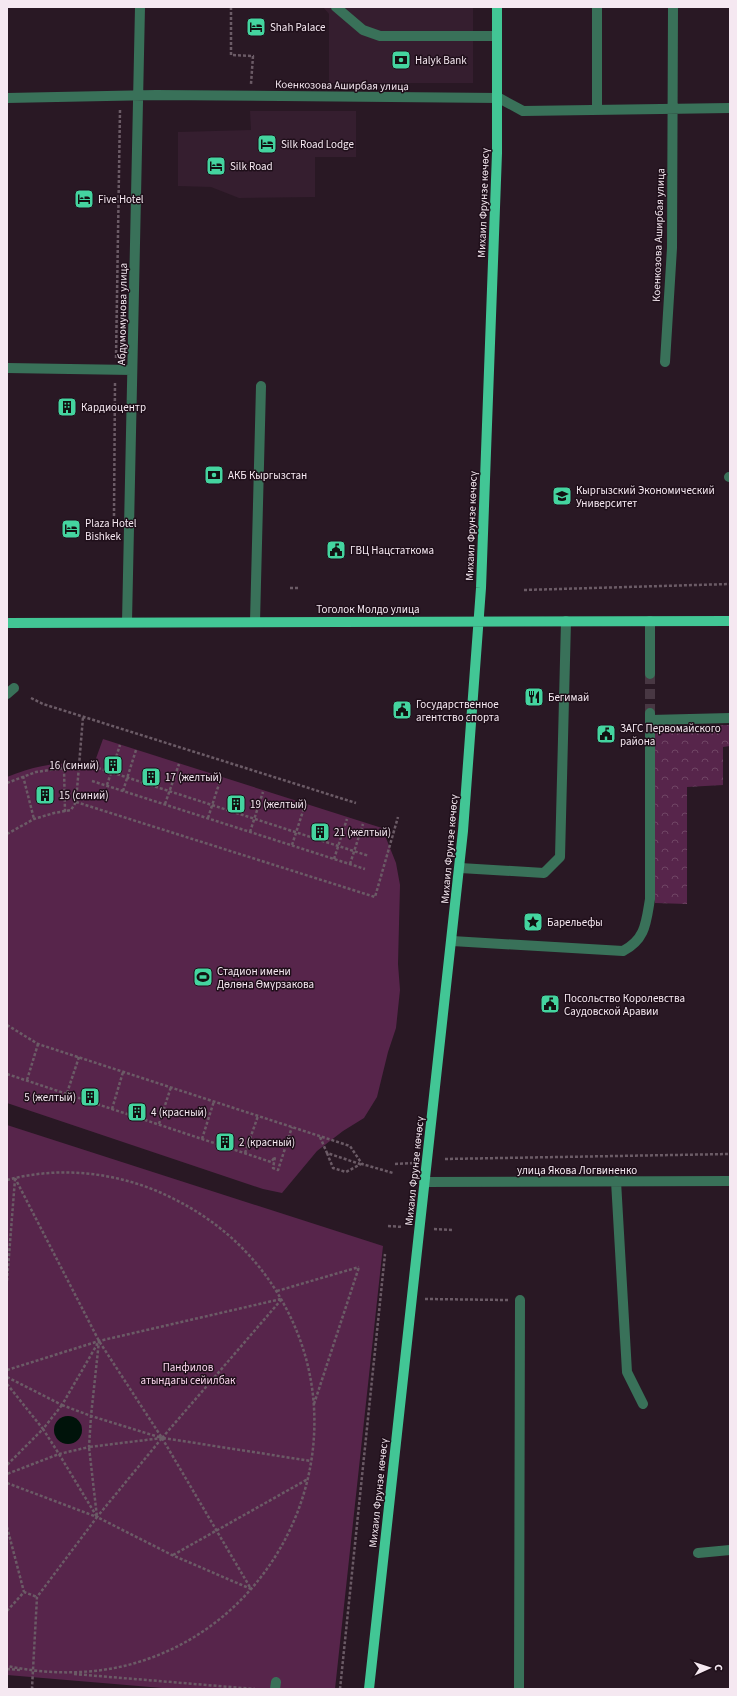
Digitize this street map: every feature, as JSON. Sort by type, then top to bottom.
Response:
[{"type":"main road","name":"Михаил Фрунзе көчөсү","points":[[369,1689],[460,868],[479,621],[499,98],[497,7]]},
{"type":"main road","name":"Тоголок Молдо улица","points":[[7,623],[479,621],[730,622]]},
{"type":"street","name":"Абдумомунова улица","points":[[127,622],[140,7]]},
{"type":"street","points":[[336,7],[363,30],[380,36],[497,36]]},
{"type":"street","points":[[596,7],[597,110]]},
{"type":"street","name":"Коенкозова Аширбая улица","points":[[665,362],[672,248],[673,7]]},
{"type":"street","name":"Коенкозова Аширбая улица","points":[[7,98],[138,95],[499,98],[523,111],[730,108]]},
{"type":"street","points":[[7,368],[132,370]]},
{"type":"street","points":[[255,622],[261,386]]},
{"type":"street","points":[[460,868],[544,873],[560,857],[566,621]]},
{"type":"street","points":[[650,621],[650,674]]},
{"type":"street","points":[[452,941],[623,951],[639,940],[646,922],[650,899],[650,716],[730,718]]},
{"type":"street","points":[[616,1181],[627,1372],[643,1404]]},
{"type":"street","name":"улица Якова Логвиненко","points":[[424,1182],[730,1181]]},
{"type":"street","points":[[519,1689],[520,1300]]},
{"type":"street","points":[[698,1553],[730,1550]]},
{"type":"path","points":[[232,7],[231,55],[252,56],[251,96]]},
{"type":"path","points":[[114,520],[120,110]]},
{"type":"path","points":[[524,590],[730,584]]},
{"type":"path","points":[[290,588],[300,588]]},
{"type":"path","points":[[32,698],[43,704],[83,717],[356,803]]},
{"type":"path","points":[[7,834],[34,819],[71,810],[76,802],[83,717]]},
{"type":"path","points":[[107,785],[120,745]]},
{"type":"path","points":[[123,791],[136,750]]},
{"type":"path","points":[[165,804],[179,764]]},
{"type":"path","points":[[7,783],[22,776],[36,772],[64,768],[65,812]]},
{"type":"path","points":[[98,768],[369,856]]},
{"type":"path","points":[[22,776],[34,819]]},
{"type":"path","points":[[208,818],[221,778]]},
{"type":"path","points":[[92,781],[365,869]]},
{"type":"path","points":[[250,832],[263,792]]},
{"type":"path","points":[[76,802],[375,897],[398,818]]},
{"type":"path","points":[[292,845],[305,805]]},
{"type":"path","points":[[334,859],[347,819]]},
{"type":"path","points":[[350,864],[362,824]]},
{"type":"path","points":[[7,1025],[38,1044],[350,1146],[362,1164]]},
{"type":"path","points":[[27,1080],[38,1044]]},
{"type":"path","points":[[67,1093],[79,1057]]},
{"type":"path","points":[[112,1109],[123,1072]]},
{"type":"path","points":[[7,1074],[271,1162],[275,1157],[273,1168],[278,1170],[292,1127]]},
{"type":"path","points":[[159,1124],[171,1087]]},
{"type":"path","points":[[202,1139],[214,1101]]},
{"type":"path","points":[[245,1153],[258,1116]]},
{"type":"path","points":[[320,1136],[333,1168],[346,1172],[362,1164]]},
{"type":"path","points":[[327,1153],[393,1173]]},
{"type":"path","points":[[445,1159],[730,1154]]},
{"type":"path","points":[[395,1164],[413,1163]]},
{"type":"path","points":[[7,1180],[45,1173],[98,1175],[135,1183],[163,1193],[190,1207],[216,1224],[239,1243],[259,1266],[277,1291],[294,1324],[304,1350],[314,1405],[312,1461],[299,1509],[286,1538],[271,1564],[252,1589],[230,1610],[206,1629],[180,1645],[153,1657],[124,1666],[94,1672],[64,1673]]},
{"type":"path","points":[[7,1281],[8,1251],[15,1178]]},
{"type":"path","points":[[15,1178],[100,1341],[162,1438],[252,1589]]},
{"type":"path","points":[[388,1226],[403,1227]]},
{"type":"path","points":[[434,1229],[453,1230]]},
{"type":"path","points":[[340,1689],[385,1254]]},
{"type":"path","points":[[277,1291],[359,1268],[314,1405]]},
{"type":"path","points":[[7,1370],[100,1341],[281,1299]]},
{"type":"path","points":[[34,1689],[32,1688],[37,1597],[97,1517],[162,1438],[281,1299]]},
{"type":"path","points":[[412,1299],[520,1300]]},
{"type":"path","points":[[7,1465],[43,1429],[62,1405],[100,1341]]},
{"type":"path","points":[[97,1517],[89,1447],[91,1416],[100,1341]]},
{"type":"path","points":[[7,1378],[62,1405],[91,1416],[162,1438],[312,1461]]},
{"type":"path","points":[[7,1384],[43,1429],[97,1517]]},
{"type":"path","points":[[7,1474],[59,1454],[89,1447],[162,1438]]},
{"type":"path","points":[[172,1555],[308,1480]]},
{"type":"path","points":[[7,1483],[97,1517],[172,1555],[252,1589]]},
{"type":"path","points":[[7,1527],[24,1592]]},
{"type":"path","points":[[24,1592],[37,1597]]},
{"type":"path","points":[[7,1612],[24,1592]]},
{"type":"path","points":[[7,1666],[34,1671]]},
{"type":"path","points":[[7,1669],[255,1689]]},
{"type":"shaded area","name":"Halyk Bank","points":[[323,7],[473,7],[473,83],[329,83],[329,14]]},
{"type":"shaded area","name":"Silk Road Lodge","points":[[250,111],[356,111],[356,157],[315,157],[315,197],[239,198],[211,187],[178,186],[178,132],[251,130]]},
{"type":"shaded area","points":[[68,1416],[78,1420],[82,1430],[78,1440],[68,1444],[58,1440],[54,1430],[58,1420]]},
{"type":"green space","points":[[730,725],[730,746],[723,747],[723,785],[687,787],[687,904],[655,903],[654,726]]},
{"type":"green space","name":"Стадион имени Дөлөна Өмүрзакова","points":[[103,739],[382,828],[396,863],[400,885],[398,964],[400,990],[396,1028],[388,1052],[377,1097],[364,1118],[343,1131],[317,1151],[282,1193],[263,1189],[7,1103],[7,777],[29,769],[50,765],[71,763],[94,764]]},
{"type":"green space","name":"Панфилов атындагы сейилбак","points":[[7,1125],[383,1246],[335,1689],[174,1689],[7,1675]]},
{"type":"tunnel","points":[[650,674],[650,713]]},
{"type":"place","name":"Shah Palace","points":[[256,27]]},
{"type":"place","name":"Halyk Bank","points":[[401,60]]},
{"type":"place","name":"Silk Road Lodge","points":[[267,144]]},
{"type":"place","name":"Silk Road","points":[[216,166]]},
{"type":"place","name":"Five Hotel","points":[[84,199]]},
{"type":"place","name":"Кардиоцентр","points":[[67,407]]},
{"type":"place","name":"АКБ Кыргызстан","points":[[214,475]]},
{"type":"place","name":"Кыргызский Экономический Университет","points":[[562,496]]},
{"type":"place","name":"Plaza Hotel Bishkek","points":[[71,529]]},
{"type":"place","name":"ГВЦ Нацстаткома","points":[[336,550]]},
{"type":"place","name":"Бегимай","points":[[534,697]]},
{"type":"place","name":"Государственное агентство спорта","points":[[402,710]]},
{"type":"place","name":"ЗАГС Первомайского района","points":[[606,734]]},
{"type":"place","name":"16 (синий)","points":[[113,765]]},
{"type":"place","name":"17 (желтый)","points":[[151,777]]},
{"type":"place","name":"15 (синий)","points":[[45,795]]},
{"type":"place","name":"19 (желтый)","points":[[236,804]]},
{"type":"place","name":"21 (желтый)","points":[[320,832]]},
{"type":"place","name":"Барельефы","points":[[533,922]]},
{"type":"place","name":"Стадион имени Дөлөна Өмүрзакова","points":[[203,977]]},
{"type":"place","name":"Посольство Королевства Саудовской Аравии","points":[[550,1004]]},
{"type":"place","name":"5 (желтый)","points":[[90,1097]]},
{"type":"place","name":"4 (красный)","points":[[137,1112]]},
{"type":"place","name":"2 (красный)","points":[[225,1142]]}]
